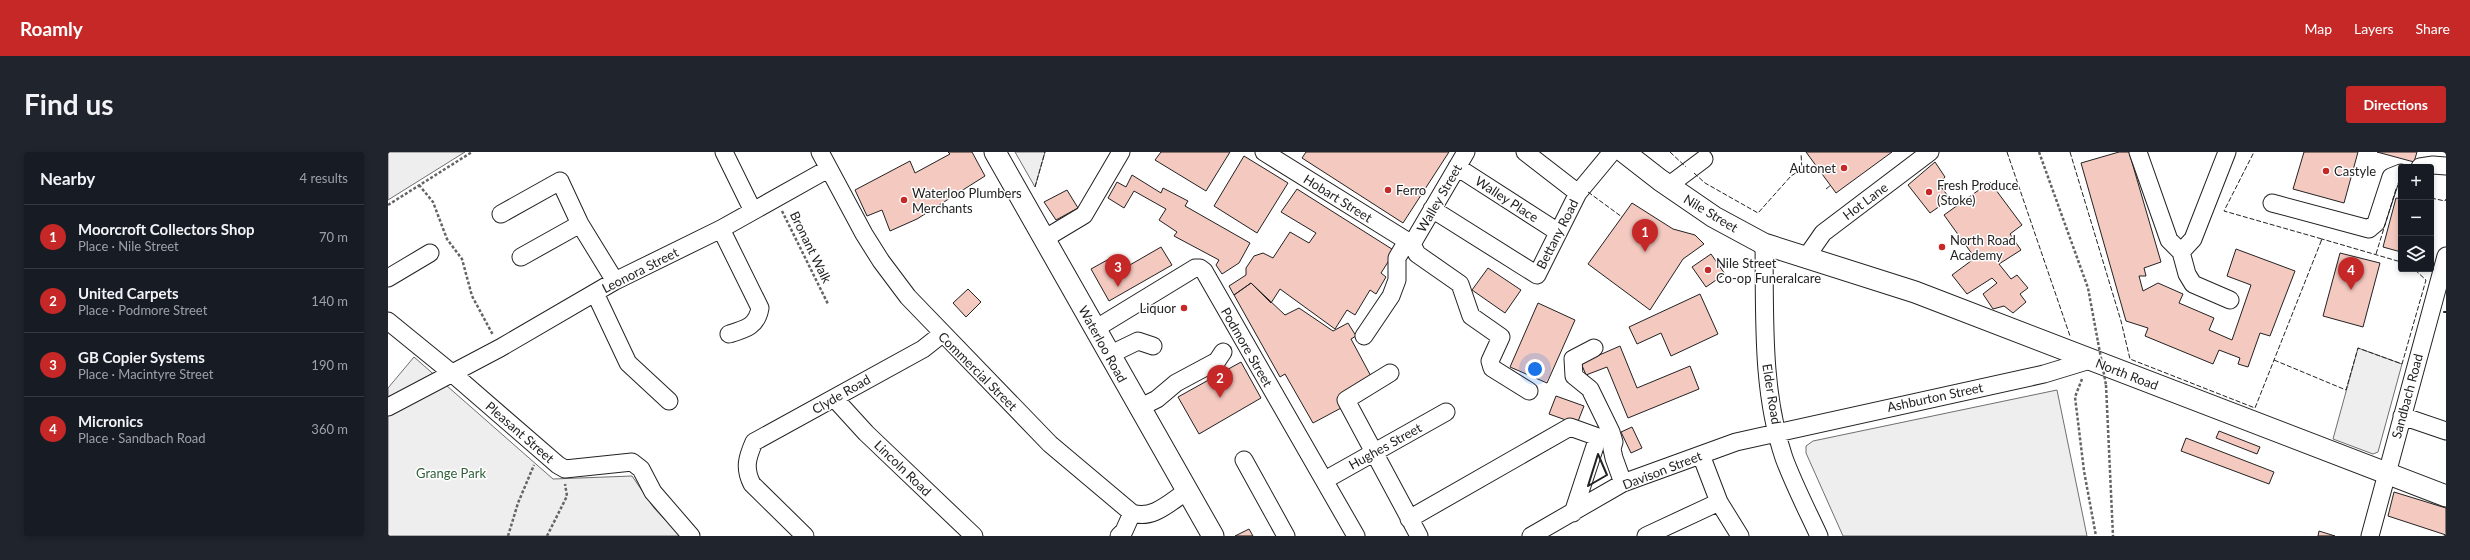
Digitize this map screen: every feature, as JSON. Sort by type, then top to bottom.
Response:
[{"type":"main road","name":"Waterloo Road","points":[[995,152],[1213,536]]},
{"type":"main road","name":"Nile Street","points":[[1624,152],[1668,186],[1714,217],[1764,244],[1807,256]]},
{"type":"main road","name":"North Road","points":[[1807,256],[2094,351],[2386,474],[2446,496]]},
{"type":"street","points":[[724,152],[753,211]]},
{"type":"street","name":"Commercial Street","points":[[820,152],[880,261],[908,297],[942,334],[1050,444],[1132,512]]},
{"type":"street","points":[[1044,239],[1084,215],[1121,152]]},
{"type":"street","name":"Hobart Street","points":[[1264,152],[1409,243],[1417,254],[1460,284],[1471,316],[1501,337],[1490,361],[1492,368],[1529,390]]},
{"type":"street","name":"Walley Street","points":[[1364,336],[1391,296],[1397,280],[1397,258],[1432,209],[1466,152]]},
{"type":"street","points":[[1525,152],[1578,192]]},
{"type":"street","name":"Bettany Road","points":[[1432,209],[1537,274],[1578,192],[1612,152]]},
{"type":"street","name":"Hot Lane","points":[[1807,256],[1823,233],[1930,152]]},
{"type":"street","points":[[2138,152],[2169,240],[2181,252],[2187,274],[2193,284],[2230,300]]},
{"type":"street","points":[[2181,252],[2194,239],[2227,152]]},
{"type":"street","points":[[1668,186],[1704,159]]},
{"type":"street","name":"Walley Place","points":[[1457,167],[1558,232]]},
{"type":"street","name":"Leonora Street","points":[[388,407],[500,348],[615,281],[721,229],[828,169]]},
{"type":"street","points":[[2272,203],[2369,229],[2376,223],[2391,177],[2398,174]]},
{"type":"street","points":[[501,214],[560,181],[580,224],[615,281]]},
{"type":"street","points":[[522,257],[580,224]]},
{"type":"street","points":[[721,229],[760,308],[758,319],[750,328],[729,334]]},
{"type":"street","name":"Elder Road","points":[[1764,244],[1765,340],[1772,406],[1790,472],[1819,536]]},
{"type":"street","points":[[388,278],[430,253]]},
{"type":"street","name":"Sandbach Road","points":[[2374,535],[2386,474],[2446,256]]},
{"type":"street","name":"Podmore Street","points":[[1095,329],[1149,295],[1200,268],[1204,271],[1240,337],[1298,434],[1356,536]]},
{"type":"street","points":[[595,293],[628,363],[669,401]]},
{"type":"street","name":"Pleasant Street","points":[[388,321],[453,374],[558,465],[565,469],[632,462],[641,468],[653,492],[691,536]]},
{"type":"street","name":"Clyde Road","points":[[805,536],[752,484],[746,474],[747,459],[754,442],[835,399],[866,379],[924,349],[942,334]]},
{"type":"street","points":[[1109,355],[1138,341],[1153,346]]},
{"type":"street","points":[[1594,348],[1573,359],[1574,376],[1590,389],[1611,432],[1614,442],[1612,449],[1614,458],[1623,483]]},
{"type":"street","name":"Ashburton Street","points":[[1778,432],[2044,374],[2094,351]]},
{"type":"street","points":[[1139,408],[1157,399],[1176,383],[1217,361],[1223,352]]},
{"type":"street","points":[[1390,373],[1346,400],[1419,536]]},
{"type":"street","name":"Lincoln Road","points":[[835,399],[866,433],[974,536]]},
{"type":"street","name":"Hughes Street","points":[[1324,480],[1446,412]]},
{"type":"street","points":[[2402,416],[2446,431]]},
{"type":"street","points":[[1409,519],[1570,427],[1598,437],[1573,513]]},
{"type":"street","name":"Davison Street","points":[[1533,536],[1623,483],[1736,442],[1778,432]]},
{"type":"street","points":[[1701,455],[1719,502],[1740,536]]},
{"type":"street","points":[[1244,460],[1286,536]]},
{"type":"street","points":[[1119,536],[1124,531],[1132,512],[1142,516],[1154,513],[1187,491]]},
{"type":"street","points":[[1646,536],[1719,502]]},
{"type":"path","points":[[388,205],[472,152]]},
{"type":"path","points":[[2039,152],[2088,288],[2094,351],[2106,385],[2111,449],[2112,536]]},
{"type":"path","points":[[419,185],[433,202],[447,239],[462,259],[472,296],[500,348]]},
{"type":"path","name":"Bronant Walk","points":[[776,198],[828,304]]},
{"type":"path","points":[[2094,351],[2075,397],[2084,470],[2096,536]]},
{"type":"path","points":[[508,536],[518,503],[540,450]]},
{"type":"path","points":[[547,536],[567,496],[566,487],[558,465]]},
{"type":"green space","points":[[388,152],[465,152],[388,200]]},
{"type":"green space","points":[[1015,152],[1045,152],[1035,187]]},
{"type":"green space","points":[[2358,348],[2402,364],[2378,452],[2373,454],[2333,439]]},
{"type":"green space","name":"Grange Park","points":[[414,357],[553,479],[632,476],[654,508],[680,536],[388,536],[388,388]]},
{"type":"green space","points":[[2057,390],[2087,536],[1843,536],[1806,453],[1806,446],[1813,441]]},
{"type":"building","name":"Waterloo Plumbers Merchants","points":[[948,152],[972,152],[985,176],[917,219],[890,231],[882,210],[867,216],[855,190],[910,161],[915,173],[950,154]]},
{"type":"building","points":[[1161,152],[1230,152],[1206,191],[1155,160]]},
{"type":"building","name":"Ferro","points":[[1306,152],[1449,152],[1403,223],[1302,158]]},
{"type":"building","name":"Autonet","points":[[1806,152],[1892,152],[1836,193]]},
{"type":"building","points":[[2119,152],[2129,152],[2161,262],[2144,268],[2146,276],[2139,276],[2143,291],[2158,283],[2183,294],[2179,303],[2214,318],[2209,330],[2232,340],[2251,285],[2227,276],[2236,249],[2295,271],[2270,336],[2260,333],[2248,367],[2238,364],[2240,358],[2219,350],[2213,364],[2145,336],[2148,328],[2126,321],[2081,163]]},
{"type":"building","name":"Castyle","points":[[2304,152],[2358,152],[2344,203],[2293,189]]},
{"type":"building","name":"Castyle","points":[[2377,152],[2417,152],[2414,162]]},
{"type":"building","points":[[1244,156],[1288,183],[1257,233],[1214,206]]},
{"type":"building","name":"Fresh Produce (Stoke)","points":[[1935,162],[1945,177],[1939,184],[1950,199],[1930,213],[1908,185]]},
{"type":"building","points":[[1132,175],[1161,193],[1163,188],[1188,201],[1185,206],[1250,243],[1239,263],[1222,274],[1216,265],[1219,260],[1174,236],[1177,232],[1159,220],[1166,209],[1134,191],[1124,208],[1108,198],[1117,182],[1126,187]]},
{"type":"building","points":[[1990,182],[2022,225],[2010,234],[2021,250],[1999,264],[2011,279],[2017,275],[2028,288],[2020,294],[2026,302],[2013,313],[2004,306],[1993,309],[1983,294],[1997,283],[1992,278],[1967,294],[1952,275],[1975,258],[1944,215]]},
{"type":"building","points":[[1297,189],[1395,251],[1381,273],[1386,277],[1376,294],[1370,290],[1355,315],[1347,310],[1335,329],[1280,289],[1271,303],[1251,283],[1234,295],[1229,286],[1246,275],[1246,268],[1254,256],[1263,253],[1273,258],[1290,232],[1309,243],[1316,233],[1281,212]]},
{"type":"building","points":[[1067,190],[1078,208],[1056,220],[1044,202]]},
{"type":"building","points":[[2396,198],[2398,198],[2398,251],[2383,247]]},
{"type":"building","points":[[1632,203],[1673,229],[1695,235],[1704,244],[1683,259],[1650,310],[1588,264]]},
{"type":"building","points":[[1161,247],[1172,265],[1109,301],[1091,269],[1109,259],[1116,273]]},
{"type":"building","points":[[2340,253],[2380,263],[2363,327],[2323,316]]},
{"type":"building","name":"Nile Street Co-op Funeralcare","points":[[1711,254],[1725,274],[1706,287],[1692,267]]},
{"type":"building","points":[[1488,268],[1521,290],[1505,313],[1472,290]]},
{"type":"building","points":[[1251,283],[1285,315],[1299,308],[1333,331],[1348,323],[1356,336],[1351,339],[1373,380],[1343,407],[1313,423],[1285,374],[1280,377],[1234,295]]},
{"type":"building","points":[[968,289],[981,302],[966,317],[953,303]]},
{"type":"building","points":[[1700,294],[1718,334],[1671,356],[1661,333],[1637,344],[1629,327]]},
{"type":"building","points":[[1538,303],[1575,320],[1547,383],[1510,367]]},
{"type":"building","points":[[1620,346],[1637,388],[1690,366],[1699,389],[1628,418],[1607,367],[1586,375],[1581,363]]},
{"type":"building","points":[[1241,362],[1261,398],[1199,434],[1178,397]]},
{"type":"building","points":[[1556,396],[1584,406],[1577,424],[1549,414]]},
{"type":"building","points":[[1632,427],[1642,448],[1631,453],[1621,432]]},
{"type":"building","points":[[2219,431],[2260,447],[2257,454],[2216,438]]},
{"type":"building","points":[[2186,438],[2274,472],[2269,484],[2181,451]]},
{"type":"building","points":[[2394,492],[2446,508],[2446,535],[2388,516]]},
{"type":"building","points":[[1249,529],[1253,536],[1235,536]]},
{"type":"building","points":[[2319,531],[2335,536],[2318,536]]},
{"type":"fence","points":[[1035,187],[1045,152]]},
{"type":"fence","points":[[1670,152],[1686,167]]},
{"type":"fence","points":[[2007,152],[2070,336]]},
{"type":"fence","points":[[2070,152],[2121,321],[2130,359],[2255,408],[2322,239],[2224,211],[2254,152]]},
{"type":"fence","points":[[1694,173],[1705,183],[1758,213],[1791,176],[1802,169],[1801,154]]},
{"type":"fence","points":[[1826,189],[1831,185]]},
{"type":"fence","points":[[2376,254],[2396,189],[2398,189]]},
{"type":"fence","points":[[1588,192],[1622,217]]},
{"type":"fence","points":[[2434,199],[2445,201],[2446,199]]},
{"type":"fence","points":[[2321,241],[2322,239],[2398,261]]},
{"type":"fence","points":[[2274,360],[2346,390],[2358,348],[2402,364],[2426,280],[2417,272]]},
{"type":"wall","points":[[1598,454],[1607,475],[1588,486],[1598,454]]},
{"type":"place","name":"Autonet","points":[[1844,168]]},
{"type":"place","name":"Castyle","points":[[2326,171]]},
{"type":"place","name":"Ferro","points":[[1388,190]]},
{"type":"place","name":"Fresh Produce (Stoke)","points":[[1929,192]]},
{"type":"place","name":"Waterloo Plumbers Merchants","points":[[904,200]]},
{"type":"place","name":"North Road Academy","points":[[1942,247]]},
{"type":"place","name":"Moorcroft Collectors Shop","points":[[1645,252]]},
{"type":"place","name":"Nile Street Co-op Funeralcare","points":[[1708,270]]},
{"type":"place","name":"GB Copier Systems","points":[[1118,287]]},
{"type":"place","name":"Micronics","points":[[2351,290]]},
{"type":"place","name":"Liquor","points":[[1184,308]]},
{"type":"place","name":"United Carpets","points":[[1220,398]]}]
